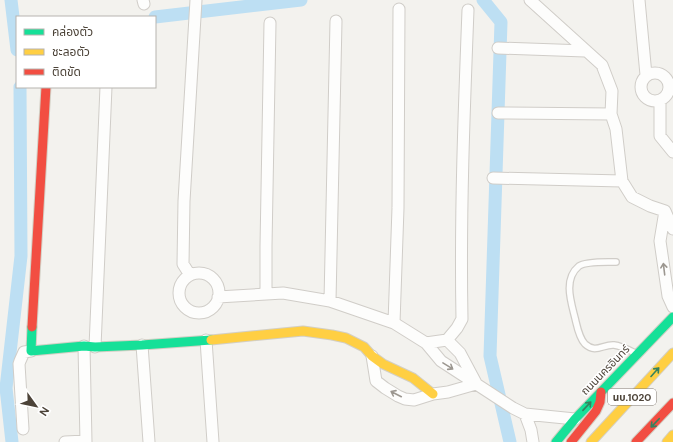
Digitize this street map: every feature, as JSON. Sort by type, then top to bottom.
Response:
[{"type":"street","points":[[190,275],[183,264],[184,201],[196,0]]},
{"type":"street","points":[[530,0],[602,65],[612,91],[611,114],[616,129],[622,181],[632,197],[650,206],[665,211],[673,229]]},
{"type":"street","points":[[640,0],[646,75]]},
{"type":"street","points":[[394,323],[398,208],[399,9]]},
{"type":"street","points":[[426,343],[447,340],[462,319],[461,257],[463,142],[468,10]]},
{"type":"street","points":[[330,301],[336,21]]},
{"type":"street","points":[[266,294],[270,23]]},
{"type":"street","points":[[498,48],[585,51]]},
{"type":"street","points":[[650,73],[659,73],[671,82],[667,95],[660,101],[650,101],[646,99],[641,92],[641,82],[646,75],[650,73]]},
{"type":"street","points":[[31,351],[46,88]]},
{"type":"street","points":[[65,442],[86,441],[89,347],[106,88]]},
{"type":"street","points":[[660,101],[660,136],[673,152]]},
{"type":"street","points":[[498,113],[611,114]]},
{"type":"street","points":[[492,178],[622,181]]},
{"type":"street","points":[[665,211],[660,241],[668,296],[673,307]]},
{"type":"street","points":[[200,273],[209,276],[216,283],[218,287],[218,297],[214,305],[208,311],[199,313],[190,311],[184,306],[180,298],[180,289],[183,281],[190,275],[200,273]]},
{"type":"street","points":[[218,297],[283,293],[330,301],[394,323],[426,343],[441,361],[513,408],[525,414],[575,419]]},
{"type":"street","name":"ถนนนครอินทร์","points":[[556,442],[575,419],[673,317]]},
{"type":"street","points":[[23,429],[19,364],[24,352],[31,351],[142,345],[303,331],[346,338],[364,347],[372,356],[383,364],[413,378],[433,394]]},
{"type":"street","points":[[206,340],[213,442]]},
{"type":"street","points":[[447,340],[460,353],[476,384]]},
{"type":"street","points":[[142,345],[149,442]]},
{"type":"street","name":"นบ.1020","points":[[591,442],[673,353]]},
{"type":"street","points":[[372,356],[376,381],[390,392],[405,399],[414,400],[476,384]]},
{"type":"street","points":[[571,442],[596,411],[600,402],[601,392]]},
{"type":"street","name":"นบ.1020","points":[[636,442],[673,403]]},
{"type":"street","points":[[525,414],[531,430],[533,442]]},
{"type":"street","points":[[667,442],[673,435]]},
{"type":"lane","points":[[616,262],[592,263],[580,266],[573,274],[569,285],[570,301],[584,343],[592,349],[612,345],[622,347],[637,354]]},
{"type":"waterway","points":[[11,0],[16,42]]},
{"type":"waterway","points":[[156,17],[301,0]]},
{"type":"waterway","points":[[483,0],[501,22],[490,356],[510,442]]},
{"type":"waterway","points":[[12,442],[6,388],[21,256],[20,88]]},
{"type":"traffic: fast","points":[[556,442],[575,419],[673,317]]},
{"type":"traffic: fast","points":[[32,327],[31,351],[84,346],[142,345],[211,340]]},
{"type":"traffic: slow","points":[[211,340],[303,331],[346,338],[364,347],[372,356],[383,364],[413,378],[433,394]]},
{"type":"traffic: slow","points":[[591,442],[673,353]]},
{"type":"traffic: slow","points":[[667,442],[673,435]]},
{"type":"traffic: jam","points":[[32,327],[46,88]]},
{"type":"traffic: jam","points":[[571,442],[596,411],[600,402],[601,392]]},
{"type":"traffic: jam","points":[[636,442],[673,403]]}]
